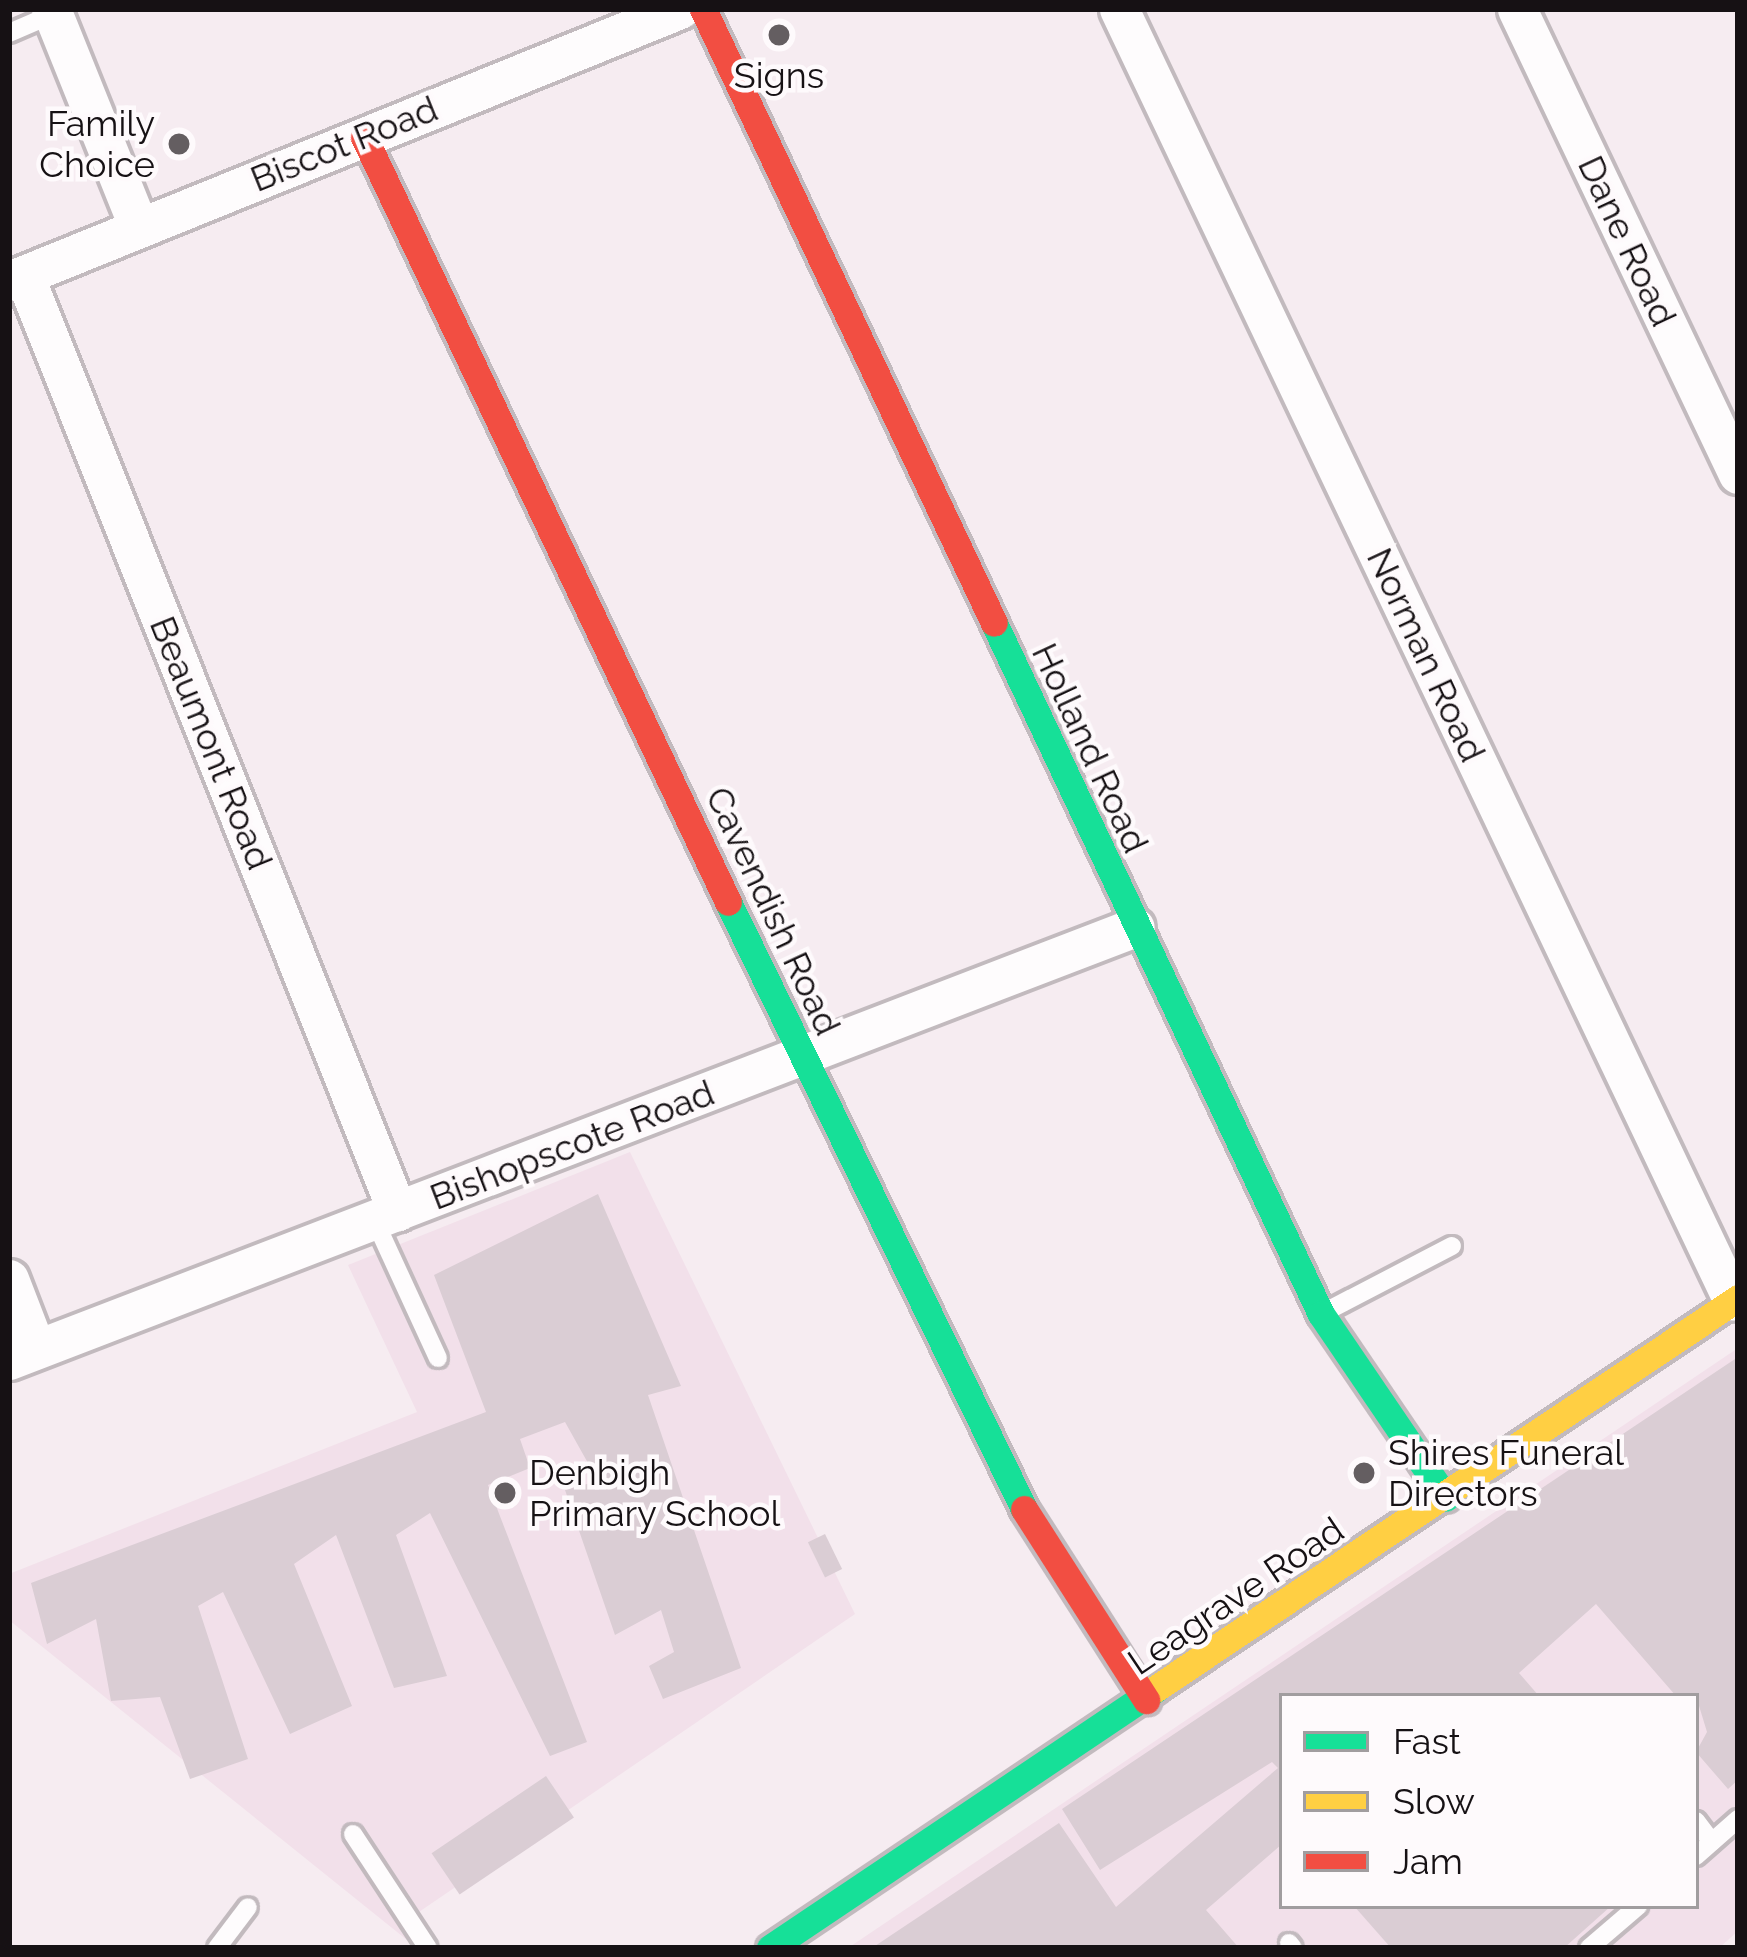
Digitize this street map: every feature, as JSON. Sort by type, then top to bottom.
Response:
[{"type":"street","name":"Biscot Road","points":[[17,278],[680,9]]},
{"type":"street","name":"Holland Road","points":[[703,9],[1321,1314],[1446,1498]]},
{"type":"street","name":"Norman Road","points":[[1119,9],[1735,1300]]},
{"type":"street","name":"Dane Road","points":[[1517,9],[1738,474]]},
{"type":"street","points":[[52,12],[140,228]]},
{"type":"street","name":"Cavendish Road","points":[[364,137],[1016,1496],[1146,1700]]},
{"type":"street","name":"Beaumont Road","points":[[17,278],[386,1215]]},
{"type":"street","name":"Bishopscote Road","points":[[22,1354],[1135,927]]},
{"type":"street","points":[[9,1280],[22,1354]]},
{"type":"street","name":"Leagrave Road","points":[[770,1948],[1146,1700],[1735,1300]]},
{"type":"lane","points":[[9,33],[52,12]]},
{"type":"lane","points":[[386,1215],[438,1358]]},
{"type":"lane","points":[[1321,1314],[1452,1246]]},
{"type":"lane","points":[[1699,1853],[1738,1819]]},
{"type":"lane","points":[[1699,1825],[1712,1842]]},
{"type":"lane","points":[[353,1834],[428,1948]]},
{"type":"lane","points":[[218,1948],[248,1907]]},
{"type":"lane","points":[[1589,1948],[1634,1909]]},
{"type":"shaded area","name":"Denbigh Primary School","points":[[630,1152],[855,1614],[416,1914],[437,1948],[417,1948],[9,1620],[9,1574],[417,1412],[348,1265]]},
{"type":"shaded area","points":[[1738,1348],[1738,1931],[1719,1948],[848,1948]]},
{"type":"building","points":[[598,1194],[681,1386],[648,1395],[741,1668],[663,1699],[649,1666],[674,1652],[661,1610],[615,1635],[565,1490],[598,1481],[565,1422],[520,1439],[530,1468],[488,1485],[587,1742],[550,1756],[430,1513],[396,1535],[447,1676],[394,1688],[336,1535],[294,1564],[352,1706],[290,1734],[223,1592],[198,1606],[248,1759],[190,1779],[160,1697],[111,1701],[96,1619],[47,1644],[31,1583],[486,1412],[434,1275]]},
{"type":"building","points":[[1738,1357],[1738,1780],[1728,1789],[1699,1755],[1707,1732],[1699,1693],[1673,1693],[1596,1604],[1519,1673],[1536,1693],[1279,1693],[1279,1847],[1206,1910],[1239,1948],[872,1948],[1059,1823],[1116,1907],[1278,1768],[1272,1762],[1100,1870],[1062,1809]]},
{"type":"building","points":[[825,1534],[842,1569],[825,1577],[808,1542]]},
{"type":"building","points":[[546,1776],[574,1817],[460,1895],[432,1853]]},
{"type":"building","points":[[1357,1909],[1608,1909],[1564,1948],[1391,1948]]},
{"type":"traffic: fast","points":[[994,623],[1321,1314],[1446,1498]]},
{"type":"traffic: fast","points":[[728,902],[1024,1509]]},
{"type":"traffic: fast","points":[[770,1948],[1155,1689]]},
{"type":"traffic: slow","points":[[1155,1689],[1738,1298]]},
{"type":"traffic: jam","points":[[703,9],[994,623]]},
{"type":"traffic: jam","points":[[364,137],[728,902]]},
{"type":"traffic: jam","points":[[1024,1509],[1146,1700]]},
{"type":"place","name":"Signs","points":[[779,35]]},
{"type":"place","name":"Family Choice","points":[[179,144]]},
{"type":"place","name":"Shires Funeral Directors","points":[[1364,1473]]},
{"type":"place","name":"Denbigh Primary School","points":[[505,1493]]}]
